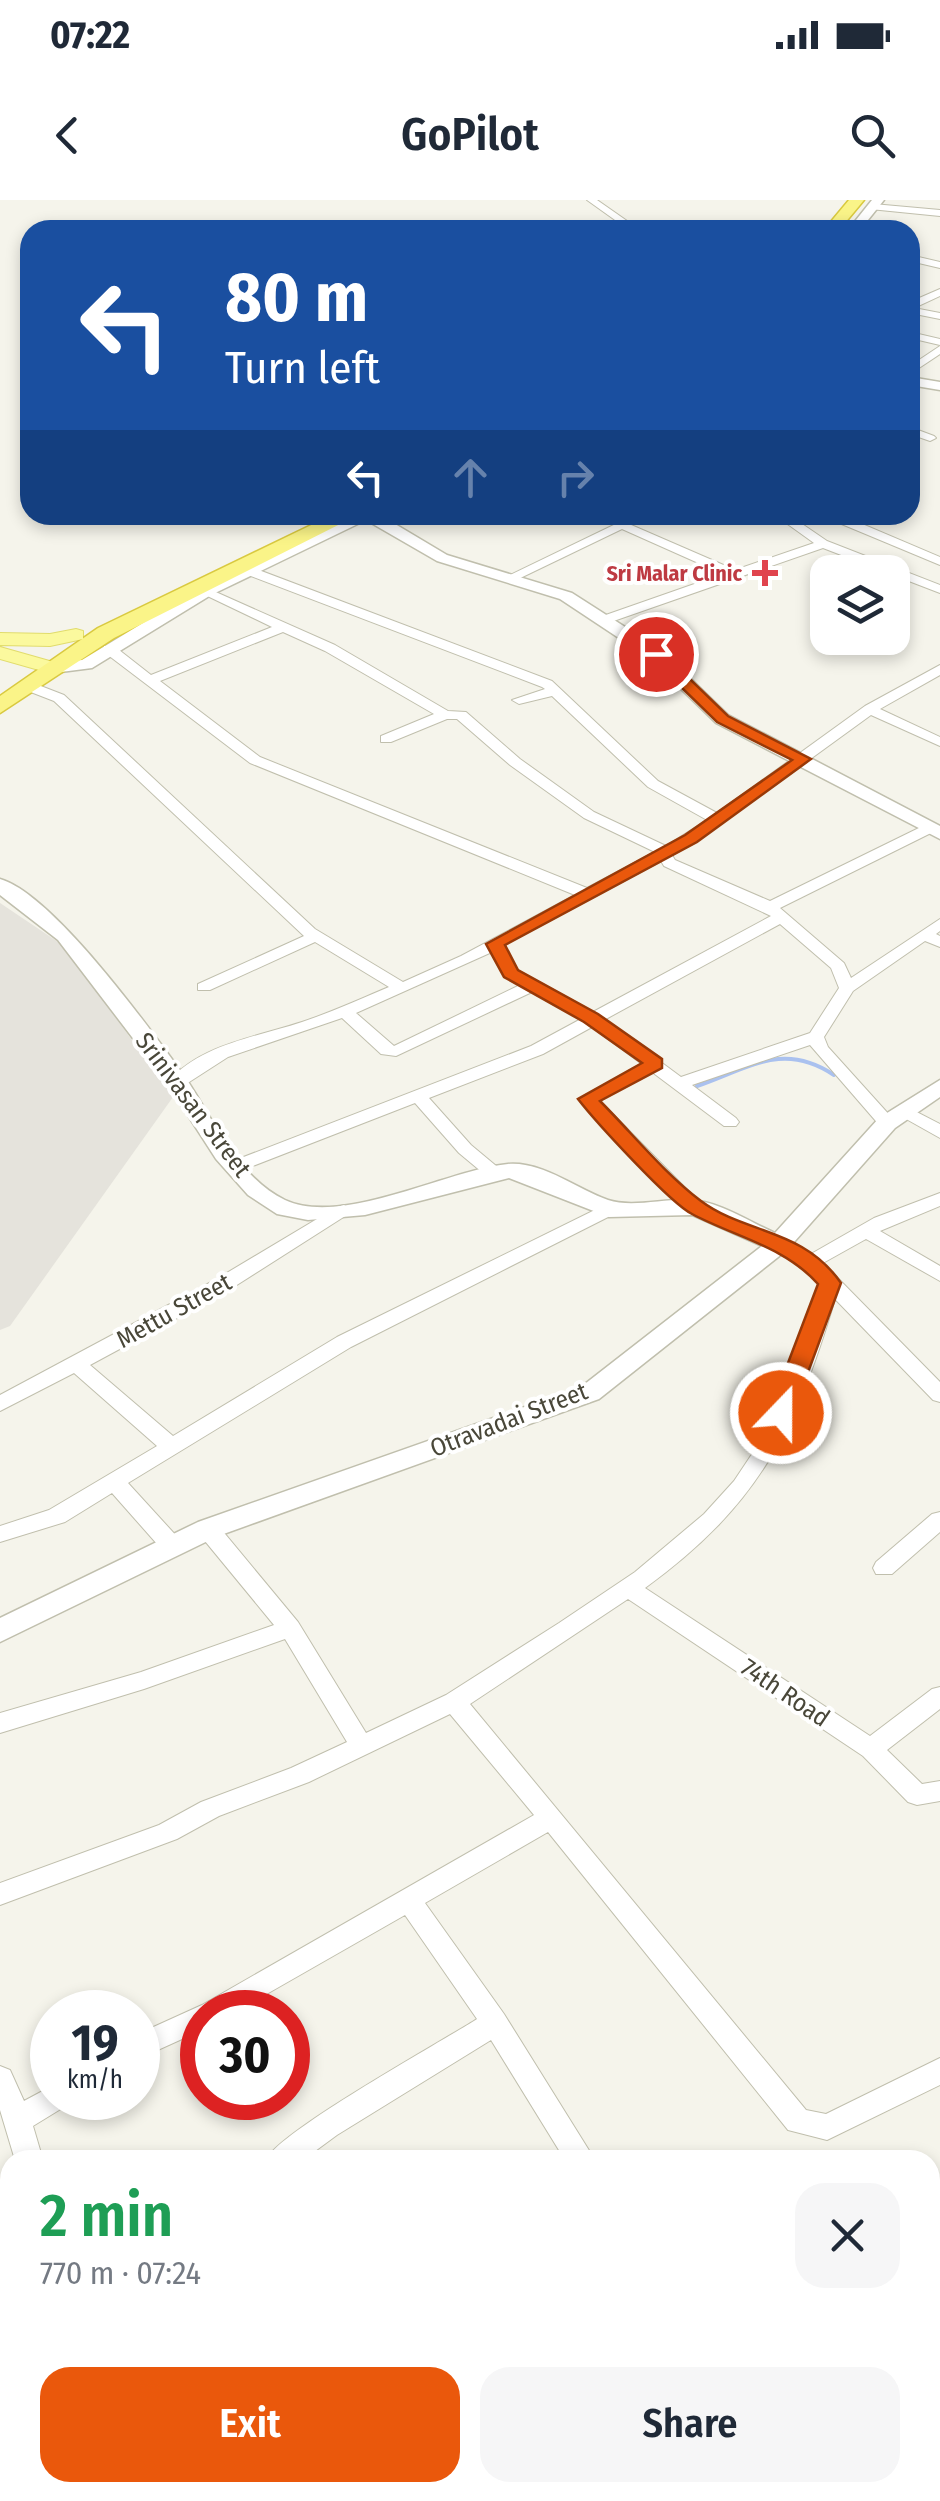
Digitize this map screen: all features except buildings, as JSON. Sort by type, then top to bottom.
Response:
[{"type":"highway","points":[[839,220],[857,200]]},
{"type":"highway","points":[[854,220],[873,202]]},
{"type":"highway","points":[[0,706],[76,635],[305,525]]},
{"type":"highway","points":[[0,685],[36,671],[169,599],[327,525]]},
{"type":"main road","points":[[0,639],[46,640],[76,635]]},
{"type":"main road","points":[[0,653],[36,671]]},
{"type":"main road","points":[[0,663],[36,671]]},
{"type":"street","points":[[590,200],[620,220]]},
{"type":"street","points":[[873,202],[940,213]]},
{"type":"street","points":[[920,249],[940,254]]},
{"type":"street","points":[[920,362],[940,345]]},
{"type":"street","points":[[920,434],[930,438]]},
{"type":"street","points":[[36,671],[86,664],[205,592],[345,525]]},
{"type":"street","points":[[384,525],[442,558],[566,596],[656,654],[722,719],[935,831]]},
{"type":"street","points":[[508,579],[622,525],[735,574]]},
{"type":"street","points":[[795,525],[823,544],[940,590]]},
{"type":"street","points":[[855,525],[940,561]]},
{"type":"street","points":[[605,620],[823,544]]},
{"type":"street","points":[[248,570],[408,628],[431,643],[536,679],[554,691],[652,784],[718,820]]},
{"type":"street","points":[[205,592],[380,676],[445,716]]},
{"type":"street","points":[[150,680],[283,627]]},
{"type":"street","points":[[109,648],[255,760],[588,894]]},
{"type":"street","points":[[178,1082],[198,1066],[230,1050],[344,1011],[466,958],[663,854],[718,820],[870,709],[940,669]]},
{"type":"street","points":[[36,671],[59,698],[316,936],[402,988]]},
{"type":"street","points":[[520,700],[554,691]]},
{"type":"street","points":[[870,709],[940,742]]},
{"type":"street","points":[[386,738],[445,716],[461,715],[514,762],[589,815],[662,850],[670,864],[776,912],[838,966],[847,988]]},
{"type":"street","points":[[234,1167],[537,1050],[776,912],[935,831]]},
{"type":"street","name":"Srinivasan Street","points":[[0,885],[65,936],[178,1082],[186,1102],[234,1167],[282,1208],[344,1211],[495,1174]]},
{"type":"street","points":[[682,1082],[816,1036],[847,988],[932,938],[940,924]]},
{"type":"street","points":[[204,986],[316,936]]},
{"type":"street","points":[[495,944],[510,973]]},
{"type":"street","points":[[466,958],[510,973],[591,1018],[682,1082],[730,1122]]},
{"type":"street","points":[[344,1011],[387,1050],[396,1052],[532,986]]},
{"type":"street","points":[[816,1036],[820,1048],[896,1117],[940,1132]]},
{"type":"street","points":[[656,1064],[588,1099],[695,1207],[811,1262],[940,1395]]},
{"type":"street","name":"Otravadai Street","points":[[0,1631],[208,1529],[590,1393],[779,1244],[896,1117],[940,1087]]},
{"type":"street","points":[[418,1096],[465,1149],[495,1174],[528,1174],[609,1208],[695,1207]]},
{"type":"street","points":[[811,1262],[866,1231],[940,1200]]},
{"type":"street","points":[[0,1534],[57,1516],[344,1342],[609,1208]]},
{"type":"street","name":"Mettu Street","points":[[0,1404],[222,1285],[344,1211]]},
{"type":"street","points":[[866,1231],[940,1275]]},
{"type":"street","points":[[0,1894],[168,1832],[210,1809],[300,1775],[454,1702],[658,1566],[744,1484],[770,1440],[830,1283]]},
{"type":"street","points":[[77,1365],[172,1446]]},
{"type":"street","points":[[115,1482],[174,1547]]},
{"type":"street","points":[[884,1568],[940,1520]]},
{"type":"street","points":[[208,1529],[290,1628],[362,1746]]},
{"type":"street","name":"74th Road","points":[[627,1587],[871,1749],[917,1795],[940,1792]]},
{"type":"street","points":[[0,1723],[144,1680],[290,1628]]},
{"type":"street","points":[[871,1749],[940,1696]]},
{"type":"street","points":[[454,1702],[798,2121],[828,2126],[940,2071]]},
{"type":"street","points":[[251,1990],[551,1818]]},
{"type":"street","points":[[409,1900],[495,2023],[576,2150]]},
{"type":"street","points":[[294,2150],[495,2023]]},
{"type":"street","points":[[0,2080],[26,2150]]},
{"type":"street","points":[[18,2120],[30,2113]]},
{"type":"shaded area","points":[[0,903],[64,946],[173,1097],[10,1326],[0,1330]]},
{"type":"waterway","points":[[697,1086],[750,1066],[782,1059],[816,1065],[834,1075]]},
{"type":"place","name":"Sri Malar Clinic","points":[[765,573]]},
{"type":"route","points":[[656,654],[722,719],[803,759],[691,839],[495,944],[510,973],[591,1018],[656,1064],[588,1099],[643,1156],[695,1207],[811,1262],[830,1283],[781,1413]]}]
